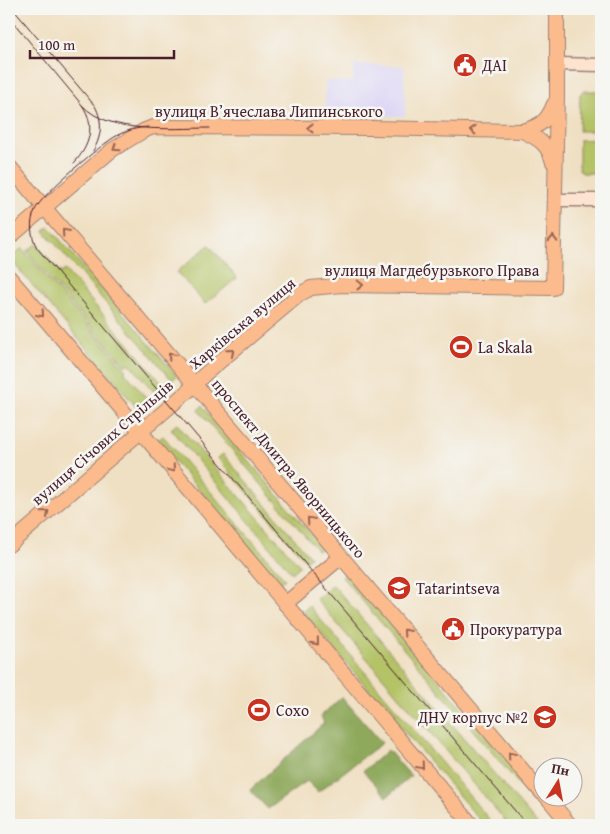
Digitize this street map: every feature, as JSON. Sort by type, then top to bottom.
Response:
[{"type":"main road","points":[[554,200],[557,9]]},
{"type":"main road","name":"вулиця Вʼячеслава Липинського","points":[[9,238],[112,150],[143,131],[158,126],[522,131],[542,124],[550,116],[557,96]]},
{"type":"main road","name":"вулиця Вʼячеслава Липинського","points":[[522,131],[539,139],[548,148],[554,168]]},
{"type":"main road","name":"проспект Дмитра Яворницького","points":[[9,166],[532,780]]},
{"type":"main road","name":"вулиця Магдебурзького Права","points":[[311,288],[342,285],[553,288],[554,200]]},
{"type":"main road","points":[[9,277],[141,431],[352,686],[472,825]]},
{"type":"main road","name":"Харківська вулиця","points":[[195,384],[300,294],[311,288]]},
{"type":"main road","name":"вулиця Січових Стрільців","points":[[9,545],[195,384]]},
{"type":"main road","points":[[285,604],[341,557]]},
{"type":"main road","points":[[554,806],[570,825]]},
{"type":"street","points":[[557,64],[601,65]]},
{"type":"street","points":[[554,200],[601,200]]},
{"type":"shaded area","points":[[354,65],[404,66],[405,116],[325,115],[325,81],[353,81]]},
{"type":"green space","points":[[583,91],[601,91],[601,108],[598,111],[599,131],[579,131],[580,94]]},
{"type":"green space","points":[[598,139],[598,152],[601,155],[601,173],[582,173],[579,169],[579,140]]},
{"type":"green space","points":[[49,227],[177,376],[172,380],[44,231]]},
{"type":"green space","points":[[36,244],[61,273],[65,270],[165,387],[156,394],[129,363],[125,366],[27,251]]},
{"type":"green space","points":[[209,245],[237,278],[205,304],[177,272]]},
{"type":"green space","points":[[22,248],[125,369],[125,372],[148,400],[138,409],[10,259]]},
{"type":"green space","points":[[202,406],[322,547],[318,551],[198,410]]},
{"type":"green space","points":[[177,424],[300,566],[292,573],[171,429]]},
{"type":"green space","points":[[163,436],[285,579],[279,583],[157,441]]},
{"type":"green space","points":[[223,454],[310,557],[306,561],[218,458]]},
{"type":"green space","points":[[347,573],[532,790],[532,799],[342,577]]},
{"type":"green space","points":[[333,585],[538,825],[509,825],[316,599]]},
{"type":"green space","points":[[309,606],[494,825],[484,825],[302,611]]},
{"type":"green space","points":[[342,697],[382,743],[318,792],[307,781],[268,809],[250,790],[324,723],[321,716]]},
{"type":"green space","points":[[388,750],[411,776],[387,797],[363,771]]},
{"type":"green space","points":[[538,806],[546,806],[562,825],[554,825]]},
{"type":"tram line","points":[[13,9],[95,106],[99,117],[100,134],[93,151]]},
{"type":"tram line","points":[[9,17],[82,105],[94,115],[108,121],[142,128],[210,128]]},
{"type":"tram line","points":[[74,163],[84,150],[90,128],[89,120],[82,105]]},
{"type":"tram line","points":[[148,127],[125,132],[110,140],[86,158],[49,193],[35,210],[32,220],[32,234],[37,248],[527,825]]},
{"type":"place","name":"ДАІ","points":[[465,65]]},
{"type":"place","name":"La Skala","points":[[461,347]]},
{"type":"place","name":"Tatarintseva","points":[[399,588]]},
{"type":"place","name":"Прокуратура","points":[[453,629]]},
{"type":"place","name":"Сохо","points":[[259,710]]},
{"type":"place","name":"ДНУ корпус №2","points":[[545,717]]}]
